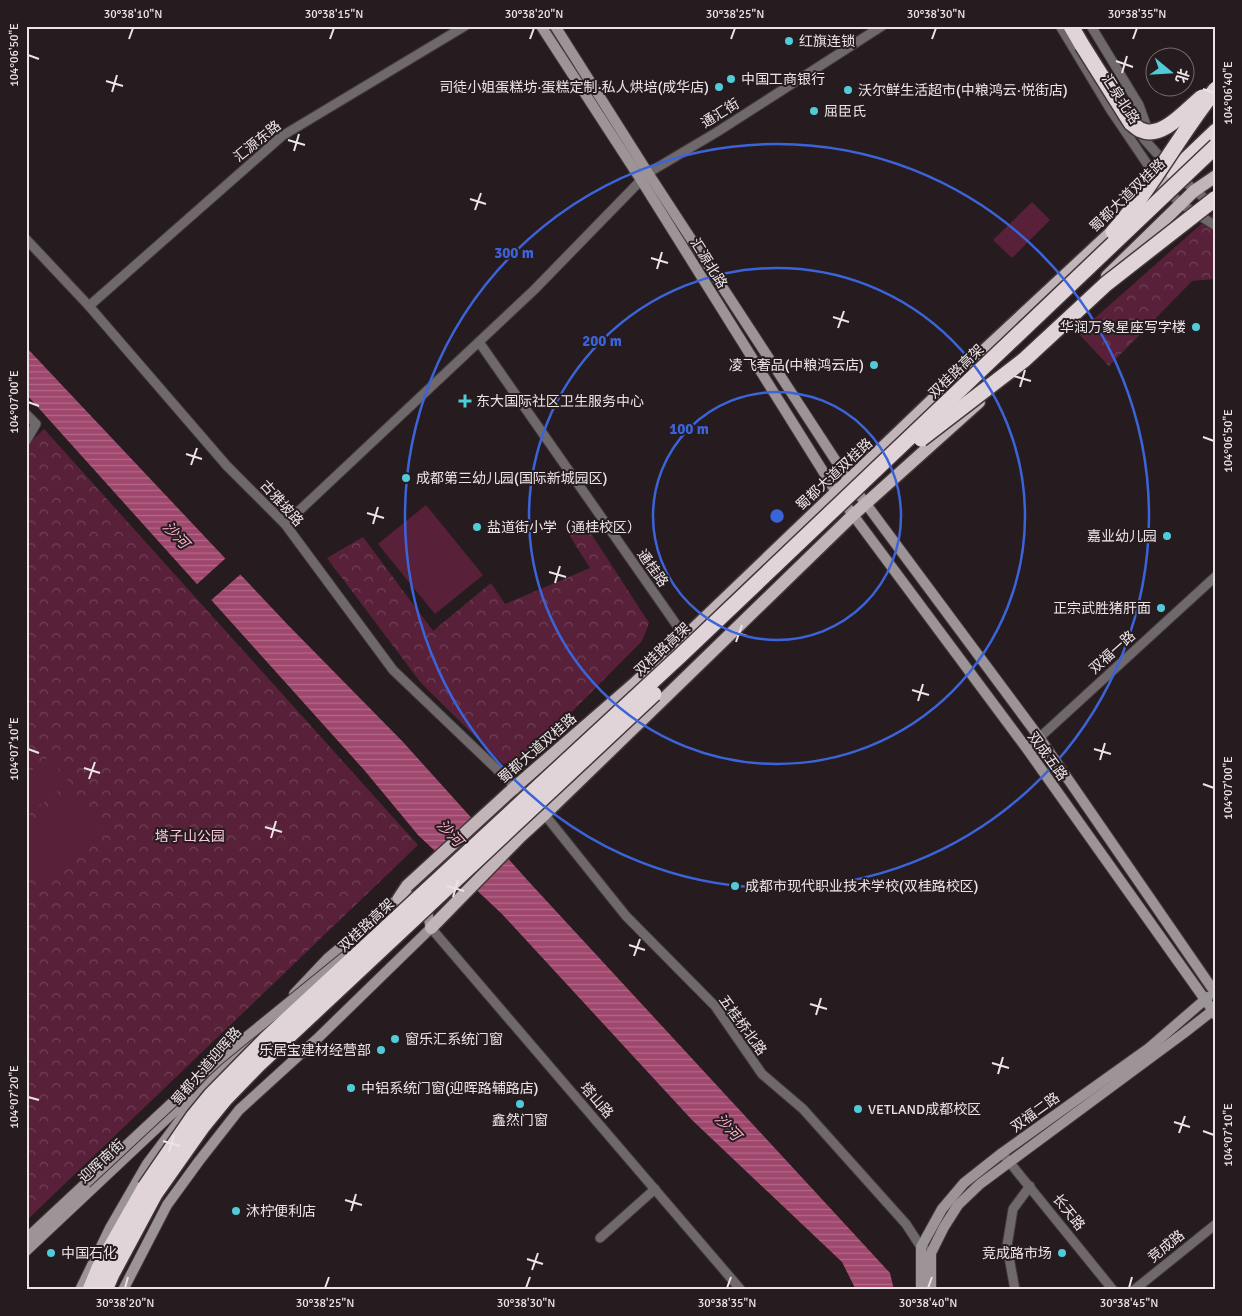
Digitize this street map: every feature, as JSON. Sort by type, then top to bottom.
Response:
[{"type":"highway","points":[[1071,26],[1131,123],[1141,130],[1153,132],[1169,126],[1216,84]]},
{"type":"highway","points":[[918,436],[994,349],[1080,266],[1127,216],[1149,186],[1184,131],[1216,89]]},
{"type":"highway","points":[[1173,172],[1216,131]]},
{"type":"highway","name":"双桂路高架","points":[[150,1191],[225,1099],[258,1066],[685,665],[1216,146]]},
{"type":"highway","name":"双桂路高架","points":[[150,1191],[193,1117],[217,1088],[403,903],[681,655],[1216,158]]},
{"type":"highway","points":[[918,436],[1024,360],[1106,284],[1216,198]]},
{"type":"highway","points":[[90,1290],[97,1272],[150,1191]]},
{"type":"highway","points":[[105,1290],[150,1191]]},
{"type":"main road","name":"蜀都大道双桂路","points":[[403,903],[407,886],[515,787],[685,637],[978,356],[1161,185],[1216,124]]},
{"type":"main road","points":[[431,928],[521,836],[853,516],[963,417],[1194,191],[1216,174]]},
{"type":"street","name":"汇源东路","points":[[89,306],[282,136],[465,26]]},
{"type":"street","name":"汇源北路","points":[[541,26],[849,481],[867,503]]},
{"type":"street","name":"汇源北路","points":[[555,26],[836,492],[853,516]]},
{"type":"street","name":"通汇街","points":[[285,524],[534,290],[645,177],[882,26]]},
{"type":"street","name":"汇泉北路","points":[[1060,26],[1110,109],[1161,185],[1181,204],[1216,226]]},
{"type":"street","name":"汇泉北路","points":[[1078,26],[1144,139],[1173,172],[1216,208]]},
{"type":"street","points":[[1091,26],[1139,105],[1158,157]]},
{"type":"street","name":"古雅坡路","points":[[26,239],[89,306],[227,466],[285,524],[393,670],[515,787]]},
{"type":"street","name":"通桂路","points":[[479,342],[685,637]]},
{"type":"street","points":[[26,414],[36,424],[26,441]]},
{"type":"street","name":"双成五路","points":[[867,503],[1039,737],[1215,992]]},
{"type":"street","name":"双成五路","points":[[853,516],[1027,749],[1215,1012]]},
{"type":"street","name":"双福一路","points":[[1027,749],[1214,580]]},
{"type":"street","points":[[123,1290],[167,1205],[239,1110],[318,1039],[431,928],[430,909],[438,893],[508,825],[519,805],[515,787]]},
{"type":"street","name":"五桂桥北路","points":[[515,787],[545,814],[626,916],[715,1006],[762,1074],[803,1109],[906,1224],[926,1250]]},
{"type":"street","points":[[26,1239],[218,1060],[403,903],[406,895],[421,901],[427,910],[431,928]]},
{"type":"street","name":"蜀都大道迎晖路","points":[[80,1290],[110,1228],[147,1164],[198,1096],[328,958],[403,903]]},
{"type":"street","name":"塔山路","points":[[431,928],[741,1290]]},
{"type":"street","name":"双福二路","points":[[920,1290],[926,1250],[942,1209],[964,1183],[1002,1153],[1149,1048],[1215,992]]},
{"type":"street","name":"双福二路","points":[[931,1290],[926,1250],[958,1205],[980,1184],[1215,1012]]},
{"type":"street","name":"迎晖南街","points":[[26,1251],[179,1107],[198,1096]]},
{"type":"street","name":"长天路","points":[[1002,1153],[1113,1290]]},
{"type":"street","points":[[1014,1290],[1007,1246],[1013,1209],[1030,1186]]},
{"type":"street","points":[[600,1238],[655,1189]]},
{"type":"street","name":"竞成路","points":[[1134,1290],[1216,1224]]},
{"type":"street","points":[[86,1290],[97,1272]]},
{"type":"green space","points":[[1032,202],[1050,220],[1012,258],[993,240]]},
{"type":"green space","points":[[1216,211],[1216,279],[1192,281],[1109,366],[1078,333]]},
{"type":"green space","name":"塔子山公园","points":[[44,429],[418,845],[26,1221],[26,446]]},
{"type":"green space","points":[[426,505],[483,575],[435,614],[378,544]]},
{"type":"green space","points":[[583,521],[649,623],[642,641],[525,759],[503,764],[421,683],[327,558],[363,537],[433,631],[491,583],[505,604],[590,568],[568,533]]},
{"type":"green space","points":[[48,757],[69,782],[41,805],[26,787],[26,775]]},
{"type":"green space","points":[[68,796],[101,830],[44,880],[26,859],[26,833]]},
{"type":"water","name":"沙河","points":[[26,347],[288,625],[403,742],[530,883],[890,1273],[894,1290],[856,1290],[842,1262],[692,1120],[502,914],[418,835],[365,771],[26,394]]},
{"type":"pier","points":[[227,557],[242,573],[209,602],[195,586]]},
{"type":"place","name":"红旗连锁","points":[[789,41]]},
{"type":"place","name":"中国工商银行","points":[[731,79]]},
{"type":"place","name":"司徒小姐蛋糕坊·蛋糕定制·私人烘培(成华店)","points":[[719,87]]},
{"type":"place","name":"沃尔鲜生活超市(中粮鸿云·悦街店)","points":[[848,90]]},
{"type":"place","name":"屈臣氏","points":[[814,111]]},
{"type":"place","name":"华润万象星座写字楼","points":[[1196,327]]},
{"type":"place","name":"凌飞奢品(中粮鸿云店)","points":[[874,365]]},
{"type":"place","name":"东大国际社区卫生服务中心","points":[[465,401]]},
{"type":"place","name":"成都第三幼儿园(国际新城园区)","points":[[406,478]]},
{"type":"place","name":"盐道街小学（通桂校区）","points":[[477,527]]},
{"type":"place","name":"嘉业幼儿园","points":[[1167,536]]},
{"type":"place","name":"正宗武胜猪肝面","points":[[1161,608]]},
{"type":"place","name":"成都市现代职业技术学校(双桂路校区)","points":[[735,886]]},
{"type":"place","name":"窗乐汇系统门窗","points":[[395,1039]]},
{"type":"place","name":"乐居宝建材经营部","points":[[381,1050]]},
{"type":"place","name":"中铝系统门窗(迎晖路辅路店)","points":[[351,1088]]},
{"type":"place","name":"鑫然门窗","points":[[520,1104]]},
{"type":"place","name":"VETLAND成都校区","points":[[858,1109]]},
{"type":"place","name":"沐柠便利店","points":[[236,1211]]},
{"type":"place","name":"中国石化","points":[[51,1253]]},
{"type":"place","name":"竞成路市场","points":[[1062,1253]]}]
